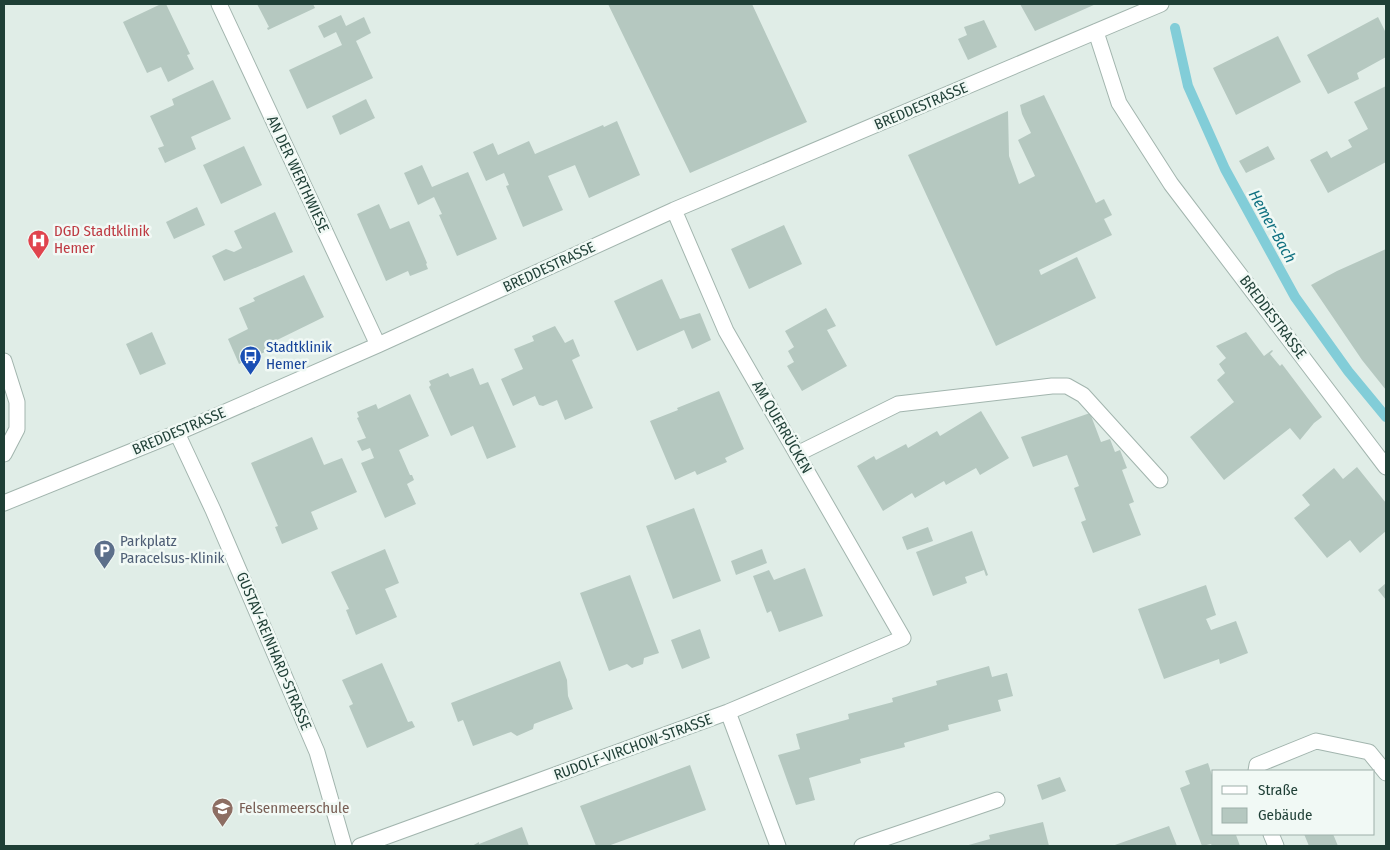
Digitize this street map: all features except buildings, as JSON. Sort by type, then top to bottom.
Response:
[{"type":"street","name":"AN DER WERTHWIESE","points":[[219,4],[378,345]]},
{"type":"street","name":"BREDDESTRASSE","points":[[4,503],[177,433],[378,345],[674,210],[1161,4]]},
{"type":"street","name":"BREDDESTRASSE","points":[[1096,32],[1119,103],[1171,184],[1386,467]]},
{"type":"street","name":"AM QUERRÜCKEN","points":[[674,210],[726,331],[903,638]]},
{"type":"street","points":[[4,361],[17,402],[17,429],[4,454]]},
{"type":"street","points":[[797,454],[898,404],[1052,386],[1067,386],[1083,395],[1160,480]]},
{"type":"street","name":"GUSTAV-REINHARD-STRASSE","points":[[177,433],[213,510],[317,752],[344,846]]},
{"type":"street","name":"RUDOLF-VIRCHOW-STRASSE","points":[[360,846],[728,712],[903,638]]},
{"type":"street","points":[[728,712],[778,846]]},
{"type":"street","points":[[1256,770],[1257,765],[1316,741],[1369,752],[1386,774]]},
{"type":"street","points":[[862,846],[997,800]]},
{"type":"waterway","name":"Hemer-Bach","points":[[1175,28],[1188,86],[1225,169],[1295,297],[1348,371],[1386,417]]},
{"type":"place","name":"DGD Stadtklinik Hemer","points":[[38,259]]},
{"type":"place","name":"Stadtklinik Hemer","points":[[250,375]]},
{"type":"place","name":"Parkplatz Paracelsus-Klinik","points":[[104,569]]},
{"type":"place","name":"Felsenmeerschule","points":[[223,827]]}]
